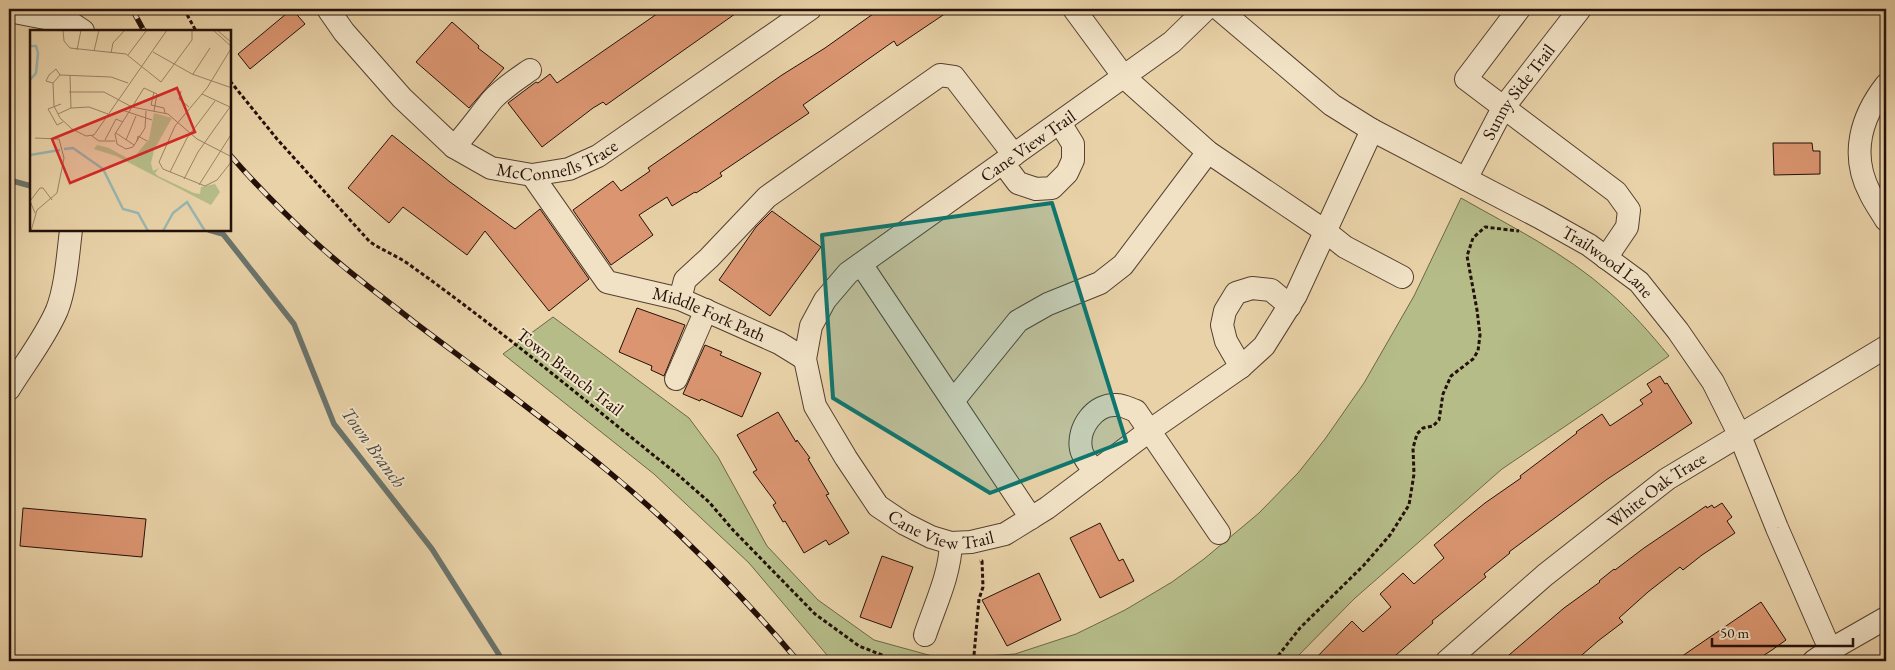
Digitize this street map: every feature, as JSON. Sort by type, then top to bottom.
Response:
[{"type":"street","name":"McConnells Trace","points":[[328,9],[344,32],[402,98],[454,147],[491,168],[532,175],[569,169],[598,156],[810,9]]},
{"type":"street","points":[[1074,9],[1124,77],[1208,152],[1325,231],[1345,247],[1402,277]]},
{"type":"street","name":"Cane View Trail","points":[[1206,9],[1172,42],[848,273],[825,300],[811,326],[805,359],[816,406],[846,458],[878,506],[905,524],[931,537],[950,553],[971,542],[1006,534],[1241,367],[1264,346],[1290,306],[1372,130]]},
{"type":"street","name":"Trailwood Lane","points":[[1218,9],[1332,104],[1372,130],[1580,240],[1639,282],[1678,331],[1713,382],[1740,436],[1826,658]]},
{"type":"street","points":[[1519,9],[1466,79],[1616,192],[1629,210],[1627,227],[1606,258]]},
{"type":"street","name":"Sunny Side Trail","points":[[1466,179],[1503,108],[1580,9]]},
{"type":"street","points":[[9,11],[71,23],[82,30]]},
{"type":"street","points":[[454,147],[469,131],[493,99],[514,80],[530,70]]},
{"type":"street","points":[[680,299],[686,280],[767,197],[940,75],[954,77],[1009,159],[1018,183],[1036,189],[1052,188],[1067,173],[1073,160],[1073,144],[1060,123]]},
{"type":"street","points":[[1886,85],[1870,107],[1865,120],[1859,150],[1864,180],[1886,220]]},
{"type":"street","points":[[953,401],[1018,321],[1048,304],[1100,282],[1124,265],[1208,152]]},
{"type":"street","name":"Middle Fork Path","points":[[532,175],[607,282],[680,299],[779,343],[805,359]]},
{"type":"street","points":[[9,389],[40,342],[57,309],[67,265],[71,231]]},
{"type":"street","points":[[861,264],[1031,518]]},
{"type":"street","points":[[1241,367],[1226,341],[1222,325],[1225,311],[1236,294],[1252,288],[1271,290],[1290,306]]},
{"type":"street","points":[[676,379],[706,310]]},
{"type":"street","name":"White Oak Trace","points":[[1447,661],[1545,575],[1667,479],[1886,347]]},
{"type":"street","points":[[1095,472],[1081,451],[1081,435],[1087,421],[1101,407],[1117,405],[1136,411],[1219,532]]},
{"type":"street","points":[[924,635],[945,580],[950,553]]},
{"type":"street","points":[[1826,658],[1886,618]]},
{"type":"path","points":[[184,9],[195,30]]},
{"type":"path","name":"Town Branch Trail","points":[[231,82],[277,139],[370,242],[404,261],[450,295],[677,474],[709,502],[733,530],[815,614],[859,646],[887,657],[909,661]]},
{"type":"path","points":[[1274,661],[1300,628],[1390,535],[1409,505],[1414,474],[1413,448],[1417,434],[1423,428],[1433,426],[1439,420],[1443,394],[1451,376],[1473,359],[1478,351],[1480,335],[1467,256],[1473,238],[1485,227],[1524,232]]},
{"type":"path","points":[[950,553],[982,561],[983,587],[979,599],[974,655],[976,661]]},
{"type":"highlighted area","points":[[1052,203],[1126,441],[990,493],[833,398],[822,235]]},
{"type":"green space","points":[[1461,198],[1538,241],[1592,278],[1633,315],[1669,356],[1502,469],[1354,599],[1293,661],[832,661],[749,563],[654,474],[503,354],[553,317],[689,418],[718,457],[767,546],[818,600],[874,640],[943,659],[1015,654],[1076,634],[1125,610],[1172,582],[1204,559],[1259,513],[1298,473],[1325,439],[1364,383],[1414,296]]},
{"type":"building","points":[[292,9],[305,24],[250,69],[238,54]]},
{"type":"building","points":[[664,9],[742,9],[606,105],[603,102],[593,108],[542,147],[508,103],[550,74],[557,83]]},
{"type":"building","points":[[880,9],[952,9],[897,46],[894,41],[803,105],[809,113],[720,173],[722,176],[672,206],[667,197],[639,215],[653,235],[611,265],[573,210],[613,181],[621,191],[650,171],[648,168]]},
{"type":"building","points":[[452,22],[479,46],[478,48],[504,68],[469,108],[416,62]]},
{"type":"building","points":[[392,135],[450,182],[515,229],[540,209],[589,279],[549,311],[485,231],[467,255],[403,207],[389,223],[348,188]]},
{"type":"building","points":[[1773,143],[1812,143],[1813,151],[1820,151],[1820,174],[1774,175]]},
{"type":"building","points":[[772,211],[821,247],[770,316],[719,280],[756,227]]},
{"type":"building","points":[[637,308],[685,325],[664,376],[651,370],[652,366],[619,352]]},
{"type":"building","points":[[705,345],[722,352],[720,355],[761,373],[742,417],[701,399],[700,401],[683,394]]},
{"type":"building","points":[[1660,376],[1665,384],[1667,383],[1692,423],[1606,480],[1509,552],[1484,574],[1486,577],[1432,621],[1433,623],[1389,661],[1313,661],[1352,621],[1363,632],[1391,607],[1380,594],[1403,573],[1414,584],[1444,558],[1434,545],[1464,520],[1521,478],[1520,476],[1576,432],[1602,414],[1610,426],[1643,404],[1640,400],[1652,392],[1647,384]]},
{"type":"building","points":[[778,412],[796,442],[797,440],[810,458],[808,459],[829,494],[826,495],[849,533],[829,545],[826,540],[804,553],[773,505],[776,503],[753,472],[757,470],[737,435]]},
{"type":"building","points":[[1722,503],[1732,517],[1727,521],[1735,533],[1683,570],[1680,567],[1648,592],[1619,618],[1623,622],[1575,661],[1502,661],[1564,608],[1600,582],[1614,569],[1706,506],[1707,508],[1712,505],[1714,508]]},
{"type":"building","points":[[23,508],[146,519],[142,557],[20,546]]},
{"type":"building","points":[[1100,523],[1119,561],[1123,559],[1134,581],[1100,598],[1070,538]]},
{"type":"building","points":[[882,556],[913,567],[891,628],[860,617]]},
{"type":"building","points":[[1039,573],[1061,620],[1007,646],[982,600]]},
{"type":"building","points":[[1761,602],[1786,640],[1772,650],[1755,661],[1675,661]]},
{"type":"waterway","name":"Town Branch","points":[[9,180],[30,186]]},
{"type":"waterway","name":"Town Branch","points":[[212,231],[223,234],[294,324],[334,424],[432,549],[503,661]]},
{"type":"railway","points":[[132,9],[143,30]]},
{"type":"railway","points":[[231,156],[281,209],[338,262],[561,434],[635,494],[708,562],[798,661]]}]
